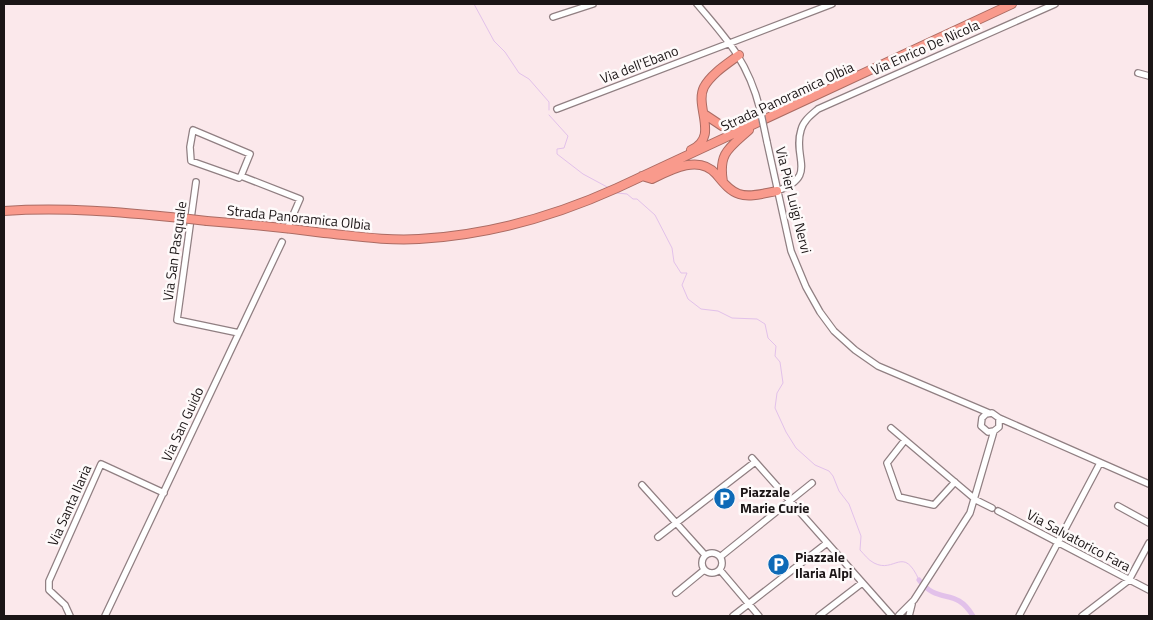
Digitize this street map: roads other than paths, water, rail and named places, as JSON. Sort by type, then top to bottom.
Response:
[{"type":"highway","name":"Strada Panoramica Olbia","points":[[4,211],[98,210],[384,239],[434,238],[486,232],[558,213],[588,201],[754,126],[1012,4]]},
{"type":"highway","points":[[653,171],[662,163],[696,148],[703,139],[707,129],[701,104],[704,87],[710,78],[738,55]]},
{"type":"highway","points":[[704,114],[722,126],[754,126]]},
{"type":"highway","points":[[723,182],[721,168],[727,150],[754,126]]},
{"type":"highway","points":[[641,177],[652,179],[673,168],[689,164],[704,165],[713,171],[730,190],[745,195],[777,192]]},
{"type":"street","points":[[553,17],[593,4]]},
{"type":"street","name":"Via Pier Luigi Nervi","points":[[697,4],[730,42],[754,84],[791,251],[806,287],[820,312],[834,331],[855,350],[878,366],[989,413]]},
{"type":"street","name":"Via dell'Ebano","points":[[557,109],[832,4]]},
{"type":"street","name":"Via Enrico De Nicola","points":[[777,192],[792,186],[800,174],[802,163],[799,141],[801,129],[809,116],[818,109],[1054,4]]},
{"type":"street","points":[[1138,73],[1149,76]]},
{"type":"street","points":[[241,176],[250,154],[193,130],[190,147],[191,161],[239,178],[241,176],[300,199],[286,228]]},
{"type":"street","name":"Via San Pasquale","points":[[196,182],[177,320],[239,333]]},
{"type":"street","name":"Via San Guido","points":[[105,616],[282,242]]},
{"type":"street","name":"Via Pier Luigi Nervi","points":[[964,402],[981,420]]},
{"type":"street","points":[[991,431],[981,426],[981,420],[989,413],[994,414],[999,421],[1021,427],[1149,484]]},
{"type":"street","points":[[658,538],[753,460],[862,583],[897,616],[914,600],[970,513],[976,500],[991,431],[999,421]]},
{"type":"street","name":"Via Salvatorico Fara","points":[[891,428],[976,500],[1149,590]]},
{"type":"street","points":[[905,440],[887,463],[900,499],[936,504],[955,482]]},
{"type":"street","points":[[1019,616],[1100,463]]},
{"type":"street","name":"Via Santa Ilaria","points":[[70,616],[65,605],[49,590],[49,581],[101,464],[164,493]]},
{"type":"street","points":[[720,557],[812,482]]},
{"type":"street","points":[[642,485],[705,555]]},
{"type":"street","points":[[1118,506],[1149,523]]},
{"type":"street","points":[[733,616],[827,543]]},
{"type":"street","points":[[1082,616],[1129,580],[1149,543]]},
{"type":"street","points":[[704,570],[702,561],[705,555],[712,553],[720,557],[722,562],[720,570]]},
{"type":"street","points":[[704,570],[711,573],[720,570]]},
{"type":"street","points":[[676,593],[704,570]]},
{"type":"street","points":[[720,570],[759,616]]},
{"type":"street","points":[[820,616],[862,583]]},
{"type":"street","points":[[909,616],[914,600]]},
{"type":"waterway","points":[[474,4],[494,41],[505,52],[519,73],[529,79],[549,102],[549,110]]},
{"type":"waterway","points":[[549,115],[568,136],[564,148],[557,149],[557,154],[583,174],[609,188]]},
{"type":"waterway","points":[[617,193],[627,194],[633,199],[637,199],[655,215],[672,248],[674,262],[681,273],[687,273],[682,285],[688,299],[701,309],[718,311],[732,318],[757,319],[765,324],[768,338],[776,346],[775,356],[780,362],[783,383],[777,393],[775,408],[786,432],[796,448],[815,465],[829,471],[833,476],[839,491],[849,504],[861,536],[860,550],[868,559],[881,565],[898,562],[908,564],[919,580]]},
{"type":"waterway","points":[[919,580],[926,588],[933,592],[960,601],[973,616]]},
{"type":"place","name":"Piazzale Marie Curie","points":[[724,499]]},
{"type":"place","name":"Piazzale Ilaria Alpi","points":[[779,564]]}]
